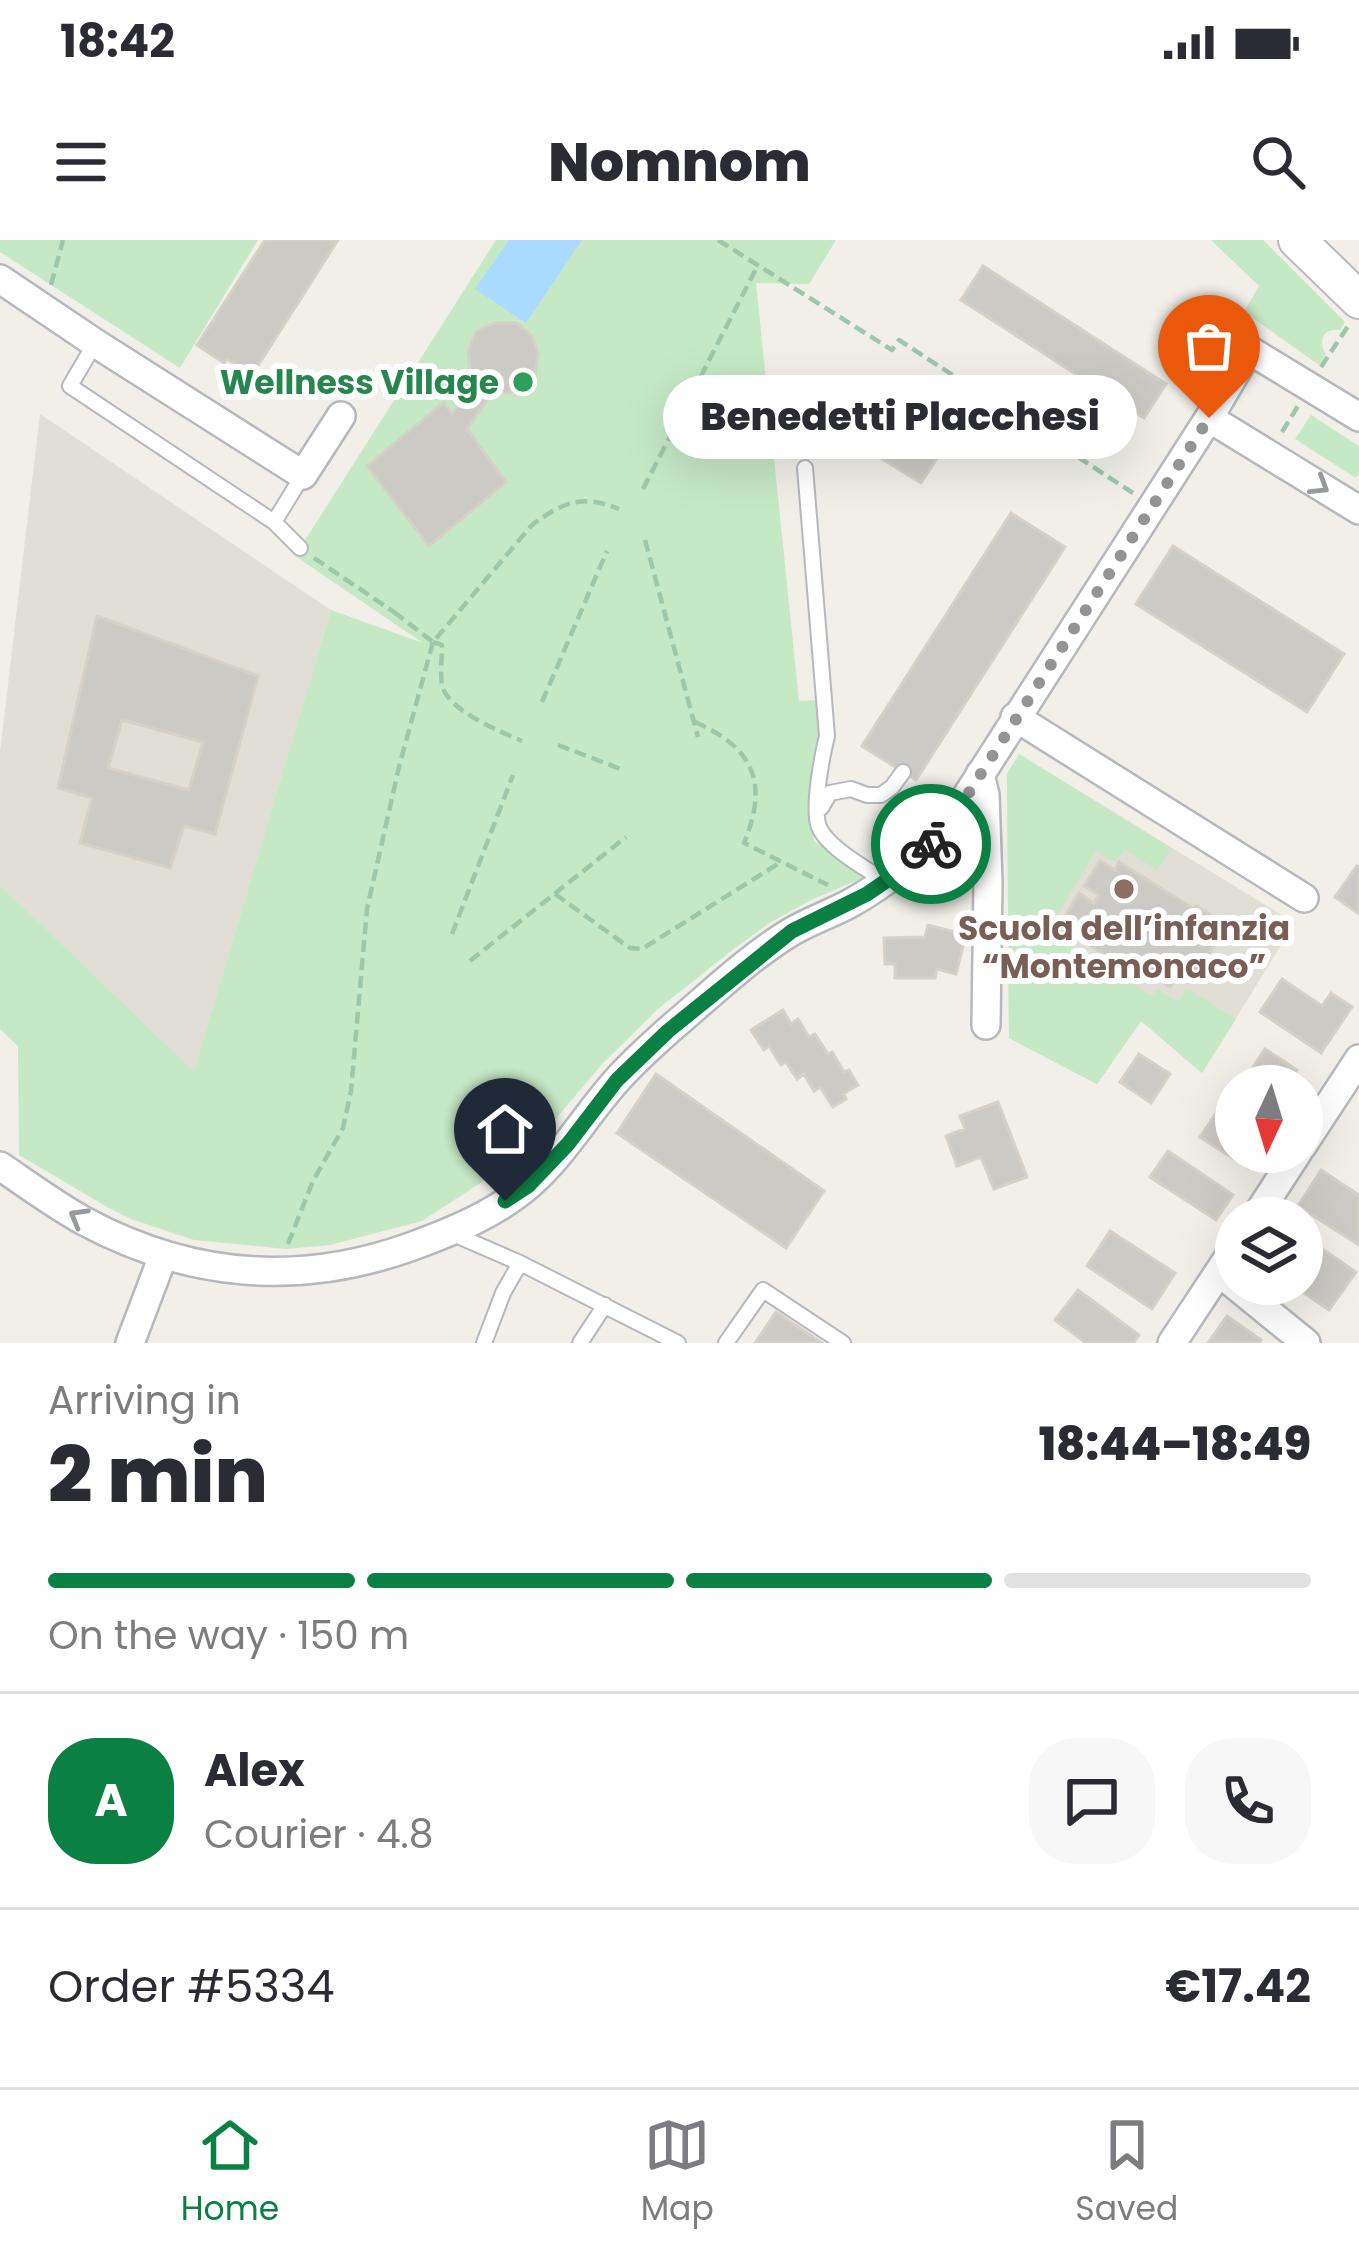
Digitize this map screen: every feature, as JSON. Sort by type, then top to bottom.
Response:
[{"type":"street","points":[[1297,240],[1356,308]]},
{"type":"street","points":[[0,279],[303,475],[341,416]]},
{"type":"street","points":[[0,1166],[78,1218],[163,1256],[221,1269],[291,1273],[374,1260],[451,1233],[528,1186],[568,1144],[617,1080],[735,975],[792,931],[885,881],[943,833],[1249,350],[1359,417]]},
{"type":"street","points":[[1209,418],[1359,510]]},
{"type":"street","points":[[1015,717],[1304,898]]},
{"type":"street","points":[[980,774],[988,882],[986,1025]]},
{"type":"street","points":[[1323,1114],[1359,1059]]},
{"type":"street","points":[[130,1343],[163,1256]]},
{"type":"street","points":[[1172,1343],[1215,1278]]},
{"type":"street","points":[[1259,1305],[1306,1343]]},
{"type":"lane","points":[[95,343],[70,386],[274,521],[300,548]]},
{"type":"lane","points":[[805,468],[827,736],[818,826],[832,844],[885,881]]},
{"type":"lane","points":[[274,521],[303,475]]},
{"type":"lane","points":[[819,813],[830,793],[850,789],[881,795],[903,772]]},
{"type":"lane","points":[[451,1233],[678,1343]]},
{"type":"lane","points":[[484,1343],[520,1263]]},
{"type":"lane","points":[[726,1343],[763,1290],[842,1343]]},
{"type":"lane","points":[[580,1343],[605,1305]]},
{"type":"path","points":[[718,240],[892,350],[899,340],[1133,493]]},
{"type":"path","points":[[50,290],[60,241]]},
{"type":"path","points":[[738,253],[745,242]]},
{"type":"path","points":[[643,489],[758,265]]},
{"type":"path","points":[[1318,371],[1356,308]]},
{"type":"path","points":[[1279,436],[1301,401]]},
{"type":"path","points":[[285,1253],[313,1181],[344,1128],[367,909],[433,642],[532,525],[552,510],[578,501],[599,501],[619,509]]},
{"type":"path","points":[[645,540],[698,736]]},
{"type":"path","points":[[300,548],[442,645],[442,681],[451,701],[522,741]]},
{"type":"path","points":[[542,702],[607,551]]},
{"type":"path","points":[[694,722],[721,734],[746,758],[755,784],[755,816],[744,843],[838,889]]},
{"type":"path","points":[[558,745],[622,770]]},
{"type":"path","points":[[452,934],[514,775]]},
{"type":"path","points":[[919,791],[935,802]]},
{"type":"path","points":[[470,961],[626,837]]},
{"type":"path","points":[[555,894],[630,949],[642,949],[782,862]]},
{"type":"shaded area","points":[[40,414],[331,610],[194,1073],[0,885],[0,752]]},
{"type":"shaded area","name":"Scuola dell’infanzia “Montemonaco”","points":[[1019,754],[1295,923],[1202,1073],[1141,1021],[1097,1084],[1009,1038],[1007,774]]},
{"type":"green space","points":[[0,240],[258,240],[180,368],[0,252]]},
{"type":"green space","points":[[496,240],[836,240],[809,284],[756,283],[799,701],[819,700],[819,737],[811,771],[814,841],[867,876],[811,900],[735,948],[658,1009],[602,1064],[548,1128],[499,1171],[422,1221],[330,1245],[286,1249],[194,1240],[131,1219],[19,1155],[18,1046],[0,1029],[0,885],[194,1072],[331,610],[423,643],[295,556]]},
{"type":"green space","points":[[1211,240],[1263,240],[1345,322],[1340,330],[1324,336],[1326,354],[1319,365],[1244,312],[1259,286]]},
{"type":"green space","points":[[1311,415],[1359,446],[1356,478],[1295,439]]},
{"type":"green space","points":[[1019,754],[1171,848],[1157,870],[1124,849],[1115,862],[1096,851],[1053,921],[1069,931],[1064,942],[1152,996],[1157,989],[1178,1002],[1186,988],[1236,1019],[1202,1073],[1141,1021],[1097,1084],[1009,1038],[1007,774]]},
{"type":"water","points":[[509,240],[582,240],[526,323],[475,289]]},
{"type":"building","points":[[265,240],[338,240],[252,375],[197,345]]},
{"type":"building","points":[[983,266],[1166,384],[1144,418],[961,300]]},
{"type":"building","points":[[495,323],[517,323],[532,336],[538,353],[535,376],[521,389],[493,391],[467,429],[506,482],[429,546],[367,466],[444,402],[452,414],[476,379],[468,352],[475,332]]},
{"type":"building","points":[[878,386],[947,429],[921,483],[839,432],[854,408],[862,412]]},
{"type":"building","points":[[1011,513],[1065,547],[916,780],[862,746]]},
{"type":"building","points":[[1173,546],[1344,654],[1307,712],[1136,604]]},
{"type":"building","points":[[97,616],[258,676],[215,834],[184,826],[170,868],[80,843],[92,798],[58,788]],"holes":[[[122,720],[203,742],[189,790],[108,768]]]},
{"type":"building","points":[[1100,861],[1115,870],[1119,862],[1227,925],[1193,980],[1180,971],[1170,987],[1153,976],[1149,982],[1076,937],[1081,928],[1064,918],[1079,893],[1094,903],[1099,895],[1084,886]]},
{"type":"building","points":[[1359,867],[1359,914],[1335,897]]},
{"type":"building","points":[[928,925],[966,935],[956,974],[937,969],[935,978],[895,978],[895,964],[885,964],[884,938],[925,937]]},
{"type":"building","points":[[1282,979],[1322,1006],[1331,993],[1352,1007],[1321,1053],[1260,1012]]},
{"type":"building","points":[[783,1010],[791,1024],[798,1019],[809,1037],[815,1034],[858,1085],[833,1107],[820,1087],[814,1091],[804,1074],[797,1079],[769,1046],[764,1050],[751,1030]]},
{"type":"building","points":[[1265,1049],[1289,1065],[1254,1065]]},
{"type":"building","points":[[1139,1054],[1170,1074],[1151,1103],[1120,1082]]},
{"type":"building","points":[[656,1074],[824,1191],[786,1248],[617,1133]]},
{"type":"building","points":[[998,1102],[1027,1177],[994,1189],[981,1157],[957,1166],[946,1136],[965,1129],[960,1116]]},
{"type":"building","points":[[1215,1115],[1215,1147],[1200,1137]]},
{"type":"building","points":[[1168,1151],[1233,1195],[1215,1197],[1215,1219],[1150,1177]]},
{"type":"building","points":[[1323,1171],[1359,1195],[1359,1245],[1323,1222],[1323,1197],[1304,1197]]},
{"type":"building","points":[[1110,1231],[1175,1273],[1152,1309],[1087,1266]]},
{"type":"building","points":[[1323,1249],[1356,1272],[1329,1310],[1322,1305]]},
{"type":"building","points":[[1078,1290],[1139,1335],[1133,1343],[1086,1343],[1055,1320]]},
{"type":"building","points":[[776,1312],[822,1343],[755,1343]]},
{"type":"building","points":[[1227,1316],[1261,1340],[1208,1343]]},
{"type":"way so far","points":[[931,844],[943,833],[1209,418]]},
{"type":"place","name":"Wellness Village","points":[[523,382]]},
{"type":"place","name":"Benedetti Placchesi","points":[[1209,418]]},
{"type":"place","name":"Scuola dell’infanzia “Montemonaco”","points":[[1124,889]]},
{"type":"route","points":[[505,1201],[528,1186],[568,1144],[617,1080],[668,1031],[792,931],[867,894],[931,844]]}]
